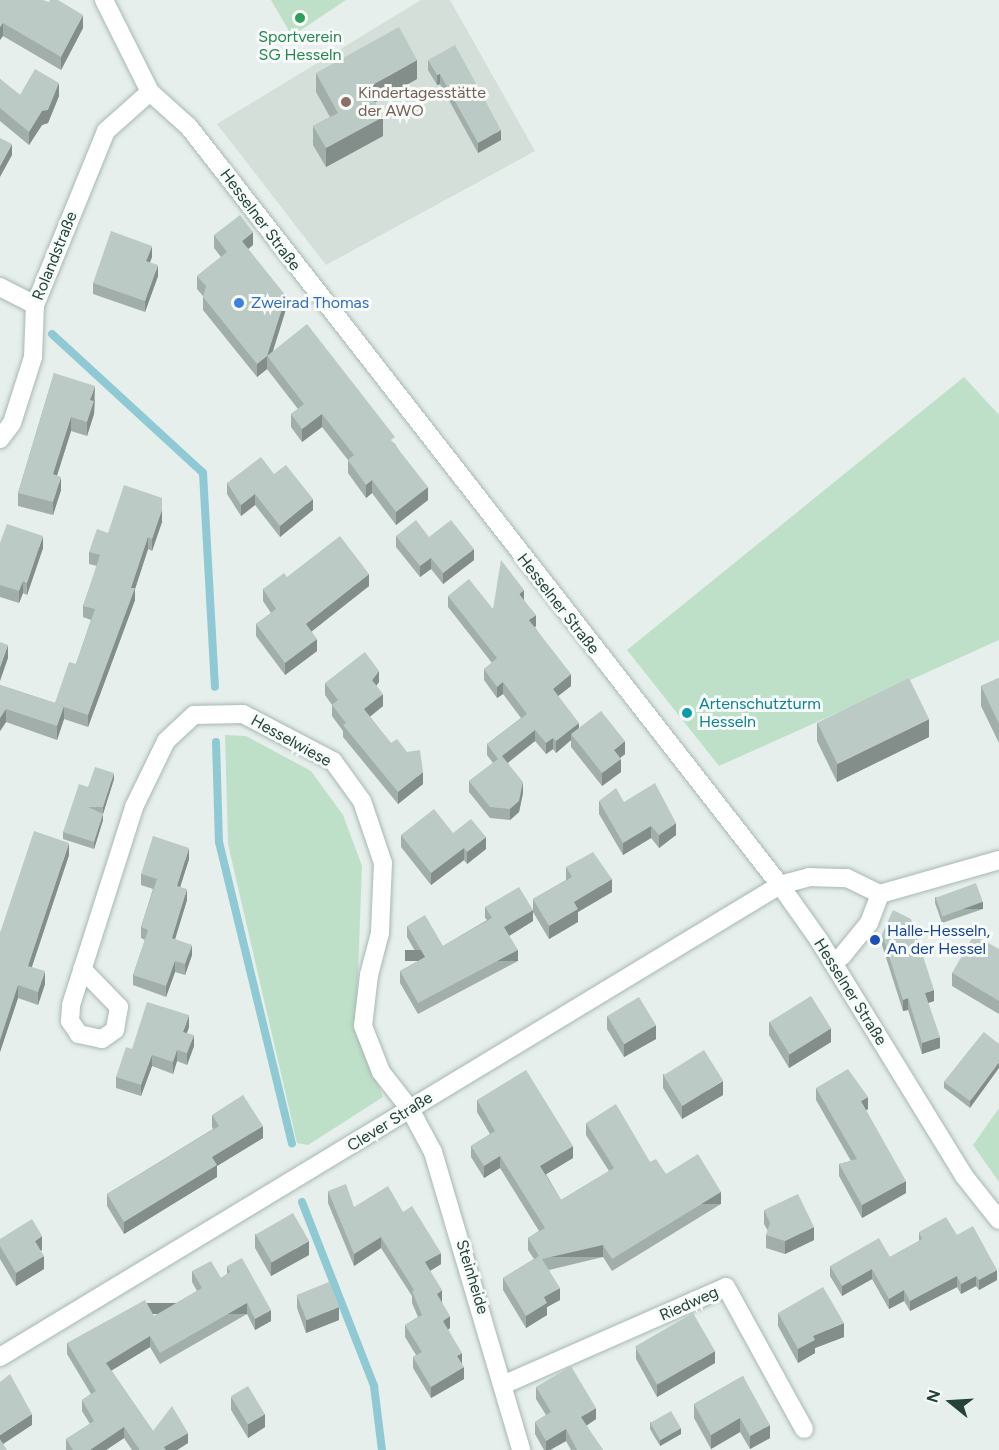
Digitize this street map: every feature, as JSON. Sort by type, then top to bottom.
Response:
[{"type":"street","name":"Hesselner Straße","points":[[104,0],[150,92],[189,127],[780,885],[832,962],[964,1176],[999,1220]]},
{"type":"street","name":"Rolandstraße","points":[[0,439],[12,423],[33,357],[35,305],[106,131],[150,92]]},
{"type":"street","points":[[0,287],[35,305]]},
{"type":"street","name":"Hesselwiese","points":[[82,969],[135,807],[166,741],[194,714],[243,714],[333,761],[362,801],[383,863],[380,933],[369,975],[363,1026],[381,1072],[410,1109]]},
{"type":"street","points":[[832,962],[842,956],[869,923],[880,894],[999,860]]},
{"type":"street","name":"Clever Straße","points":[[0,1358],[780,885],[809,877],[847,879],[880,894]]},
{"type":"street","name":"Steinheide","points":[[410,1109],[433,1152],[504,1384],[521,1450]]},
{"type":"street","name":"Riedweg","points":[[504,1384],[726,1287],[804,1429]]},
{"type":"shaded area","points":[[421,0],[450,0],[535,151],[326,265],[217,124]]},
{"type":"green space","name":"Sportverein SG Hesseln","points":[[271,0],[346,0],[292,36]]},
{"type":"green space","points":[[964,377],[999,415],[999,640],[719,766],[627,650]]},
{"type":"green space","points":[[225,735],[246,736],[311,771],[343,815],[362,866],[356,1027],[383,1097],[308,1145],[297,1143],[228,844]]},
{"type":"green space","points":[[999,1108],[999,1182],[973,1145]]},
{"type":"building","points":[[0,0],[49,2],[58,0],[83,15],[61,57],[3,23],[0,27]]},
{"type":"building","points":[[399,27],[417,60],[367,88],[383,117],[326,148],[313,126],[338,113],[316,73]]},
{"type":"building","points":[[455,45],[501,130],[478,143],[440,74],[437,75],[428,60]]},
{"type":"building","points":[[35,69],[59,83],[48,110],[42,111],[29,132],[0,108],[0,79],[20,95]]},
{"type":"building","points":[[0,138],[12,144],[0,166]]},
{"type":"building","points":[[240,215],[253,232],[242,241],[286,296],[267,356],[257,364],[203,297],[206,286],[197,276],[227,252],[214,235]]},
{"type":"building","points":[[111,231],[152,246],[146,261],[158,265],[145,301],[93,283]]},
{"type":"building","points":[[307,324],[395,437],[391,440],[428,487],[396,512],[372,480],[366,485],[348,460],[354,455],[322,414],[302,429],[291,414],[304,404],[267,356]]},
{"type":"building","points":[[54,373],[95,386],[90,400],[94,401],[87,422],[71,417],[53,474],[61,477],[53,502],[18,493]]},
{"type":"building","points":[[261,457],[274,474],[286,465],[313,499],[280,526],[255,494],[241,505],[227,483]]},
{"type":"building","points":[[124,485],[162,498],[162,510],[152,539],[148,537],[131,588],[135,588],[88,715],[55,703],[69,662],[76,664],[95,609],[83,606],[100,555],[89,552],[97,529],[108,533]]},
{"type":"building","points":[[416,520],[429,537],[451,520],[474,549],[443,573],[431,558],[420,566],[396,536]]},
{"type":"building","points":[[7,524],[43,536],[27,583],[23,581],[19,591],[0,585],[0,543]]},
{"type":"building","points":[[340,536],[369,574],[306,624],[317,639],[285,663],[256,624],[276,609],[263,589],[284,573],[287,577]]},
{"type":"building","points":[[501,560],[524,590],[519,594],[536,615],[529,620],[571,674],[553,689],[579,723],[556,741],[553,738],[546,743],[535,730],[502,756],[523,782],[519,801],[510,809],[490,807],[469,781],[498,759],[487,744],[527,714],[503,682],[497,687],[484,669],[497,658],[448,596],[469,579],[493,609]]},
{"type":"building","points":[[0,642],[8,645],[0,667]]},
{"type":"building","points":[[365,652],[379,671],[372,680],[383,694],[364,709],[391,743],[397,739],[407,752],[420,750],[423,772],[398,792],[343,725],[346,723],[332,705],[338,700],[325,683]]},
{"type":"building","points":[[909,678],[929,719],[837,764],[817,723]]},
{"type":"building","points":[[999,678],[999,724],[981,686]]},
{"type":"building","points":[[0,685],[64,706],[57,726],[6,709],[0,718]]},
{"type":"building","points":[[601,711],[625,741],[614,750],[621,759],[602,773],[571,734]]},
{"type":"building","points":[[95,767],[114,773],[103,807],[88,807],[103,814],[94,842],[63,832],[79,784],[88,787]]},
{"type":"building","points":[[655,783],[676,823],[659,835],[651,826],[623,843],[599,801],[616,788],[624,802]]},
{"type":"building","points":[[434,809],[453,833],[471,819],[486,837],[467,852],[464,848],[431,873],[401,835]]},
{"type":"building","points":[[34,831],[69,843],[28,966],[45,971],[38,992],[18,985],[0,1040],[0,933]]},
{"type":"building","points":[[153,836],[189,848],[177,886],[187,889],[172,938],[192,945],[185,964],[175,961],[166,986],[133,975],[148,930],[141,927],[157,879],[141,874]]},
{"type":"building","points":[[593,852],[612,879],[574,902],[578,909],[549,926],[533,899],[572,877],[566,867]]},
{"type":"building","points":[[976,883],[983,902],[942,917],[936,898]]},
{"type":"building","points":[[519,887],[533,910],[504,927],[518,950],[418,1003],[400,971],[425,957],[407,926],[425,915],[443,946],[492,918],[485,907]]},
{"type":"building","points":[[893,910],[911,919],[934,990],[925,993],[940,1037],[922,1043],[908,998],[903,1000],[882,934]]},
{"type":"building","points":[[974,935],[999,949],[999,1001],[952,973]]},
{"type":"building","points":[[811,996],[831,1028],[790,1054],[769,1022]]},
{"type":"building","points":[[639,997],[656,1025],[624,1044],[607,1016]]},
{"type":"building","points":[[147,1002],[189,1015],[183,1032],[194,1035],[187,1053],[177,1050],[173,1062],[152,1055],[141,1085],[116,1077],[126,1047],[132,1049]]},
{"type":"building","points":[[984,1032],[999,1044],[999,1062],[970,1101],[944,1082]]},
{"type":"building","points":[[704,1050],[723,1081],[682,1106],[663,1075]]},
{"type":"building","points":[[848,1069],[868,1097],[861,1101],[906,1181],[862,1205],[839,1164],[857,1159],[816,1088]]},
{"type":"building","points":[[526,1070],[573,1146],[540,1166],[561,1200],[614,1168],[586,1123],[616,1104],[650,1162],[656,1159],[666,1174],[698,1154],[721,1192],[612,1259],[603,1245],[542,1259],[560,1288],[544,1297],[547,1303],[526,1316],[503,1278],[539,1256],[528,1238],[545,1228],[500,1156],[484,1166],[471,1146],[495,1131],[477,1100]]},
{"type":"building","points":[[243,1095],[263,1126],[212,1157],[217,1165],[124,1222],[107,1194],[219,1126],[212,1115]]},
{"type":"building","points":[[346,1184],[354,1207],[388,1186],[403,1212],[412,1206],[441,1253],[425,1262],[442,1290],[437,1294],[450,1316],[443,1321],[462,1353],[457,1356],[464,1367],[431,1387],[413,1357],[422,1352],[405,1325],[422,1315],[412,1291],[414,1290],[381,1237],[354,1254],[328,1191]]},
{"type":"building","points":[[798,1194],[814,1227],[785,1241],[766,1235],[770,1223],[764,1210]]},
{"type":"building","points":[[293,1213],[309,1241],[272,1262],[256,1234]]},
{"type":"building","points":[[946,1217],[957,1235],[973,1226],[997,1270],[979,1280],[976,1276],[961,1284],[957,1276],[910,1301],[904,1290],[889,1299],[872,1269],[842,1286],[830,1266],[879,1238],[890,1257],[922,1239],[919,1232]]},
{"type":"building","points":[[32,1219],[42,1236],[35,1241],[44,1256],[16,1273],[0,1246],[0,1239]]},
{"type":"building","points":[[242,1258],[271,1310],[255,1319],[247,1303],[160,1353],[150,1336],[106,1363],[153,1431],[172,1406],[188,1433],[164,1447],[166,1450],[139,1450],[124,1427],[90,1450],[73,1450],[66,1439],[94,1421],[82,1400],[96,1391],[67,1343],[145,1300],[154,1316],[202,1288],[192,1271],[211,1261],[221,1278],[230,1272],[227,1266]]},
{"type":"building","points":[[329,1282],[339,1307],[307,1320],[297,1295]]},
{"type":"building","points":[[823,1287],[844,1323],[813,1336],[815,1340],[798,1349],[778,1313]]},
{"type":"building","points":[[693,1313],[715,1351],[657,1385],[635,1346]]},
{"type":"building","points":[[571,1366],[596,1408],[581,1417],[603,1450],[577,1450],[566,1429],[546,1441],[535,1422],[551,1412],[536,1387]]},
{"type":"building","points":[[10,1374],[32,1414],[0,1435],[0,1382]]},
{"type":"building","points":[[743,1376],[770,1425],[750,1436],[740,1418],[711,1435],[694,1404]]},
{"type":"building","points":[[248,1386],[265,1414],[248,1425],[231,1396]]},
{"type":"building","points":[[671,1411],[681,1428],[660,1440],[650,1423]]},
{"type":"building","points":[[0,1439],[7,1450],[0,1450]]},
{"type":"waterway","points":[[52,334],[203,473],[215,687]]},
{"type":"waterway","points":[[216,742],[219,842],[292,1143]]},
{"type":"waterway","points":[[302,1202],[374,1386],[382,1450]]},
{"type":"place","name":"Sportverein SG Hesseln","points":[[300,18]]},
{"type":"place","name":"Kindertagesstätte der AWO","points":[[346,102]]},
{"type":"place","name":"Zweirad Thomas","points":[[239,303]]},
{"type":"place","name":"Artenschutzturm Hesseln","points":[[687,713]]},
{"type":"place","name":"Halle-Hesseln, An der Hessel","points":[[875,940]]}]
